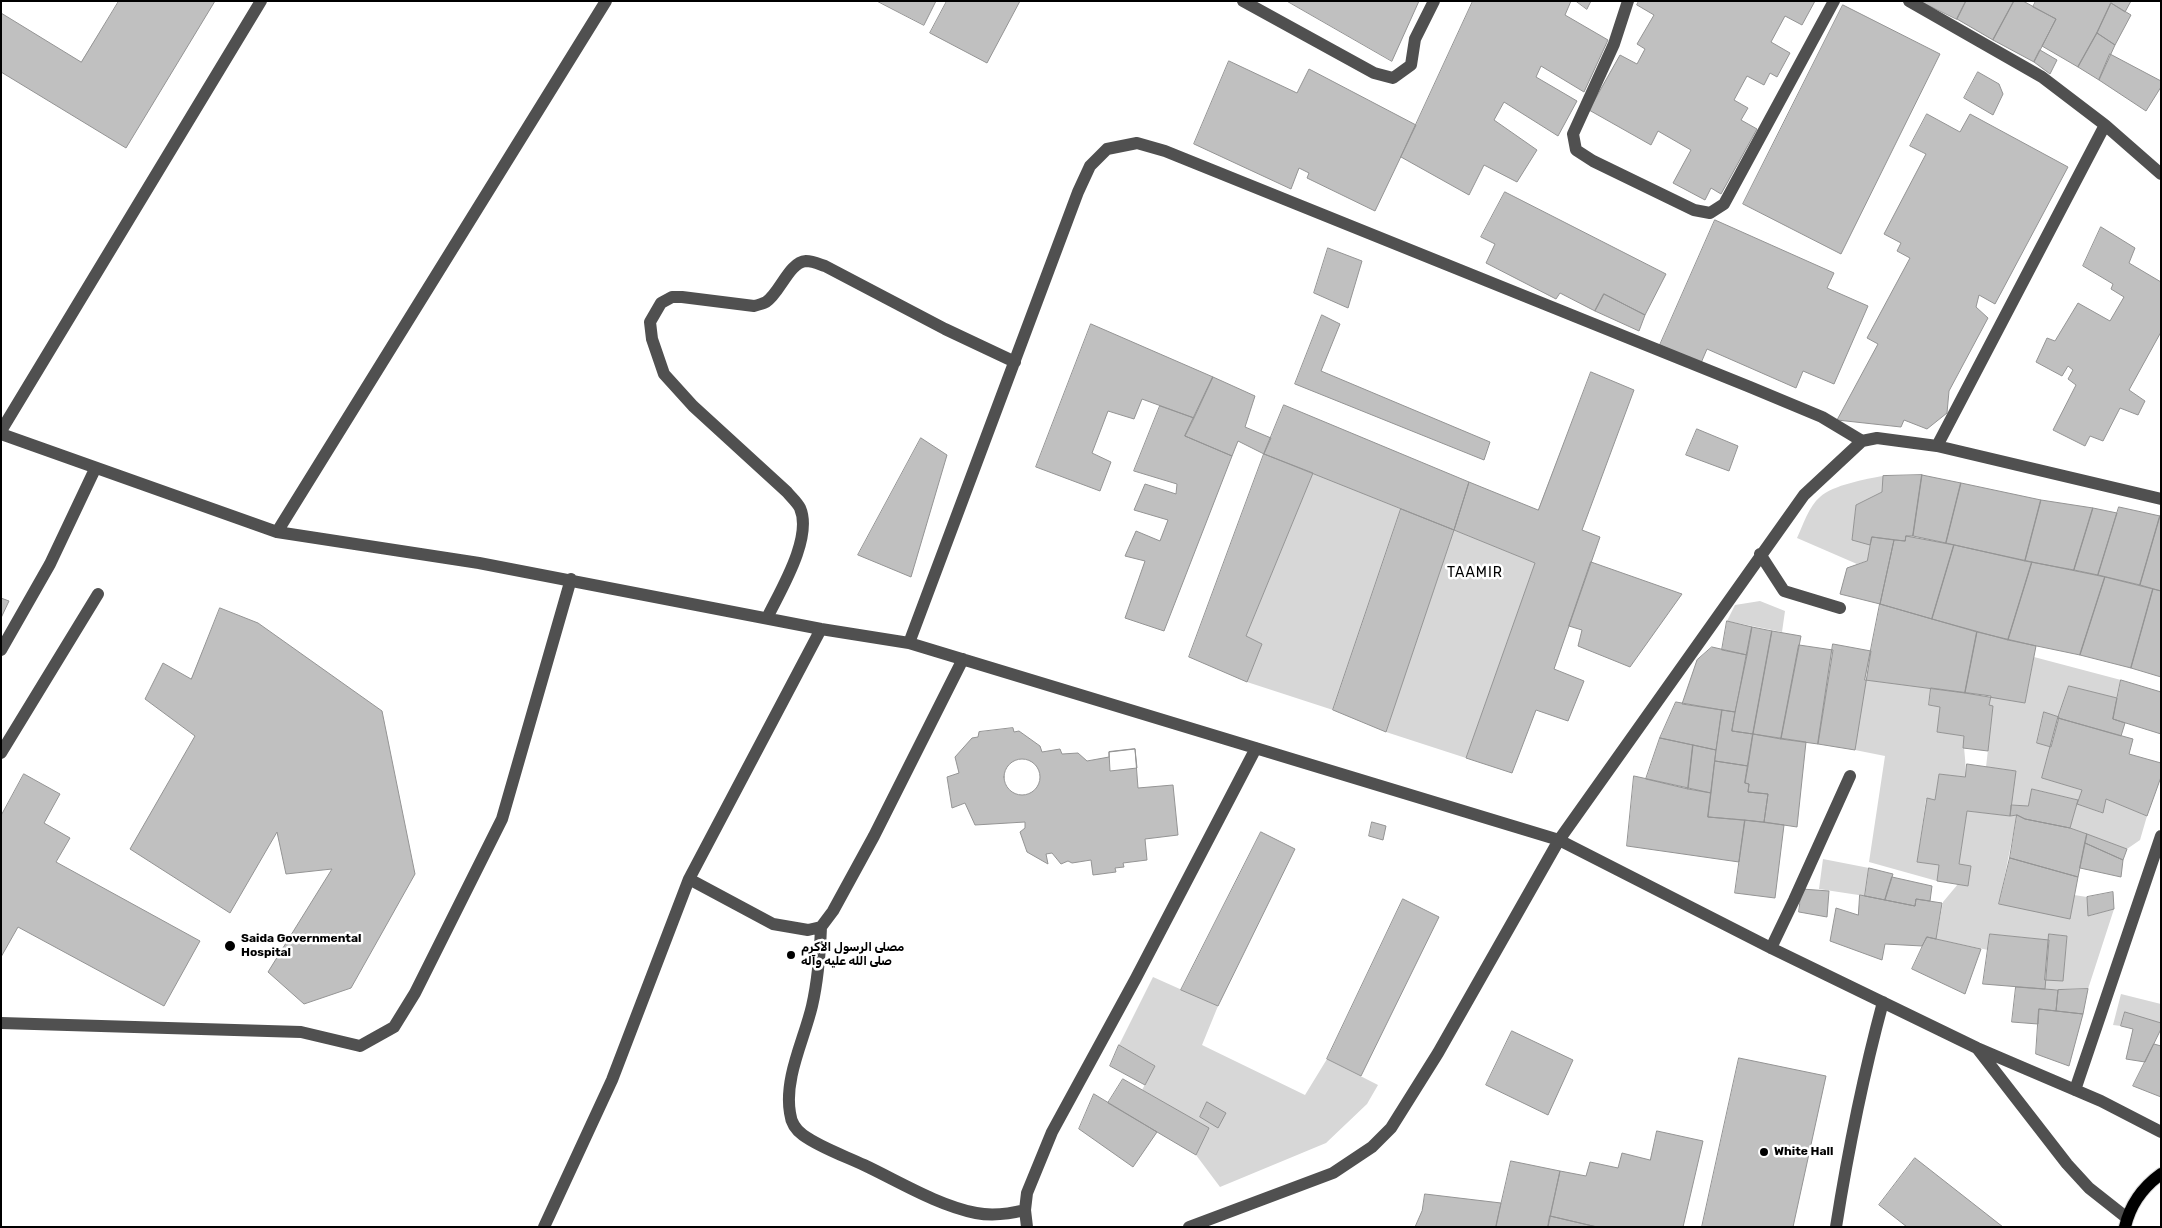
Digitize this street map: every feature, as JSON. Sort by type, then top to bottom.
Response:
[{"type":"main road","points":[[2126,1222],[2136,1198],[2150,1181],[2161,1174]]},
{"type":"street","points":[[261,1],[1,432],[95,469],[277,532],[571,579],[821,629],[909,643],[1559,840],[1771,948],[1977,1048],[2074,1090],[2161,1132]]},
{"type":"street","points":[[277,532],[606,1]]},
{"type":"street","points":[[1243,1],[1374,73],[1393,78],[1411,65],[1415,39],[1434,1]]},
{"type":"street","points":[[1628,1],[1614,44],[1573,134],[1576,150],[1593,162],[1694,210],[1710,213],[1724,204],[1834,1]]},
{"type":"street","points":[[1909,1],[2042,77],[2104,125],[2161,174]]},
{"type":"street","points":[[1937,446],[2104,125]]},
{"type":"street","points":[[909,643],[1078,192],[1090,166],[1108,149],[1137,143],[1166,151],[1750,386],[1822,417],[1862,442]]},
{"type":"street","points":[[767,618],[799,548],[804,525],[800,507],[788,492],[693,406],[664,374],[652,339],[650,322],[660,303],[672,297],[682,297],[754,306],[765,303],[774,295],[797,264],[806,261],[825,266],[945,330],[1015,362]]},
{"type":"street","points":[[1189,1227],[1333,1172],[1372,1146],[1391,1128],[1438,1053],[1559,840],[1760,554],[1804,495],[1862,442],[1877,438],[1937,446],[2161,499]]},
{"type":"street","points":[[1,650],[50,564],[95,469]]},
{"type":"street","points":[[1760,554],[1784,590],[1840,608]]},
{"type":"street","points":[[1,1024],[301,1032],[360,1046],[394,1027],[415,993],[502,820],[571,579]]},
{"type":"street","points":[[1,752],[98,594]]},
{"type":"street","points":[[544,1227],[612,1080],[689,879],[821,629]]},
{"type":"street","points":[[963,659],[874,836],[821,927],[818,976],[789,1098],[791,1119],[803,1135],[960,1209],[990,1214],[1007,1214],[1025,1210]]},
{"type":"street","points":[[1027,1227],[1025,1210],[1032,1179],[1052,1132],[1136,978],[1256,748]]},
{"type":"street","points":[[1771,948],[1850,776]]},
{"type":"street","points":[[2074,1090],[2161,836]]},
{"type":"street","points":[[689,879],[773,924],[808,930],[821,927]]},
{"type":"street","points":[[1836,1227],[1847,1156],[1866,1066],[1883,1002]]},
{"type":"street","points":[[1977,1048],[2067,1164],[2089,1188],[2126,1222]]},
{"type":"shaded area","points":[[1313,473],[1401,509],[1333,710],[1247,682],[1262,644],[1246,636]]},
{"type":"shaded area","points":[[1883,476],[1882,492],[1856,505],[1852,539],[1870,545],[1867,561],[1857,564],[1797,538],[1813,505],[1820,497],[1833,489],[1850,483]]},
{"type":"shaded area","points":[[1454,530],[1535,563],[1466,758],[1386,732]]},
{"type":"shaded area","points":[[1760,601],[1785,611],[1782,632],[1727,621],[1735,605]]},
{"type":"shaded area","points":[[2034,657],[2121,680],[2117,698],[2069,686],[2059,717],[2044,713],[2037,742],[2051,747],[2043,778],[2082,790],[2078,800],[2033,789],[2028,806],[2011,805],[2016,771],[1986,767],[1993,706],[1989,705],[1991,696],[2025,703]]},
{"type":"shaded area","points":[[1865,680],[1931,688],[1929,705],[1940,707],[1937,732],[1964,736],[1965,777],[1939,774],[1935,800],[1926,799],[1917,862],[1939,865],[1937,881],[1869,862],[1885,756],[1855,750]]},
{"type":"shaded area","points":[[2106,799],[2147,816],[2140,840],[2127,849],[2070,828],[2077,804],[2102,813]]},
{"type":"shaded area","points":[[1967,811],[2010,816],[2017,815],[1999,904],[2074,895],[2087,897],[2089,916],[2114,909],[2088,989],[2045,989],[2045,980],[2063,980],[2067,936],[2050,934],[2049,940],[1990,934],[1988,950],[1936,939],[1943,902],[1958,884],[1968,886],[1971,866],[1959,864]]},
{"type":"shaded area","points":[[1823,859],[1869,868],[1865,896],[1819,889]]},
{"type":"shaded area","points":[[1153,977],[1218,1006],[1202,1045],[1305,1095],[1327,1059],[1378,1085],[1367,1104],[1326,1143],[1220,1187],[1196,1155],[1208,1128],[1142,1090],[1155,1066],[1119,1045]]},
{"type":"shaded area","points":[[2121,994],[2161,1004],[2161,1023],[2125,1013],[2121,1026],[2113,1025]]},
{"type":"building","points":[[119,1],[215,1],[126,148],[1,72],[1,13],[81,62]]},
{"type":"building","points":[[877,1],[936,1],[924,25]]},
{"type":"building","points":[[947,1],[1020,1],[987,63],[930,33]]},
{"type":"building","points":[[1287,1],[1419,1],[1392,61]]},
{"type":"building","points":[[1473,1],[1571,1],[1565,15],[1608,40],[1584,92],[1541,66],[1536,77],[1577,101],[1558,136],[1504,102],[1494,120],[1537,150],[1517,182],[1484,165],[1469,195],[1401,157]]},
{"type":"building","points":[[1576,1],[1591,1],[1587,9]]},
{"type":"building","points":[[1639,1],[1815,1],[1802,25],[1785,16],[1771,42],[1790,53],[1777,77],[1770,73],[1764,85],[1747,76],[1734,100],[1748,108],[1741,120],[1757,129],[1721,194],[1711,188],[1705,200],[1673,183],[1691,150],[1658,131],[1651,145],[1589,110],[1620,55],[1637,64],[1645,49],[1637,44],[1654,15],[1637,5]]},
{"type":"building","points":[[1920,1],[1966,1],[1957,19]]},
{"type":"building","points":[[1966,1],[2014,1],[1993,40],[1957,19]]},
{"type":"building","points":[[2014,1],[2023,1],[2056,19],[2034,62],[1993,40]]},
{"type":"building","points":[[2036,1],[2131,1],[2125,12],[2111,3],[2078,67],[2042,46],[2056,19],[2033,7]]},
{"type":"building","points":[[2111,3],[2131,15],[2115,45],[2097,33]]},
{"type":"building","points":[[1843,5],[1940,54],[1841,254],[1743,204]]},
{"type":"building","points":[[2097,33],[2115,45],[2099,80],[2078,67]]},
{"type":"building","points":[[2040,50],[2057,60],[2050,74],[2034,62]]},
{"type":"building","points":[[2110,54],[2161,81],[2161,87],[2146,111],[2099,80]]},
{"type":"building","points":[[1229,61],[1297,93],[1309,69],[1416,125],[1375,211],[1307,178],[1309,173],[1299,168],[1291,189],[1194,144]]},
{"type":"building","points":[[1978,72],[1999,84],[2003,94],[1993,115],[1964,98]]},
{"type":"building","points":[[1927,114],[1960,132],[1970,114],[2068,167],[1995,304],[1979,295],[1976,307],[1988,318],[1949,391],[1947,413],[1927,429],[1904,420],[1901,427],[1837,420],[1878,344],[1867,338],[1910,258],[1897,251],[1901,243],[1884,234],[1926,154],[1910,146]]},
{"type":"building","points":[[1505,192],[1666,274],[1645,315],[1604,294],[1595,311],[1560,293],[1556,299],[1486,263],[1495,244],[1481,237]]},
{"type":"building","points":[[1715,220],[1834,273],[1827,288],[1868,306],[1834,384],[1803,371],[1796,388],[1707,349],[1701,363],[1660,345]]},
{"type":"building","points":[[2101,227],[2135,248],[2129,263],[2161,282],[2161,332],[2129,390],[2145,401],[2138,415],[2120,408],[2103,441],[2090,436],[2085,446],[2053,430],[2076,385],[2068,379],[2073,370],[2068,366],[2062,376],[2036,362],[2047,338],[2055,341],[2078,303],[2110,321],[2124,297],[2111,289],[2113,284],[2083,266]]},
{"type":"building","points":[[1328,248],[1362,261],[1348,308],[1314,293]]},
{"type":"building","points":[[1604,294],[1645,315],[1639,331],[1595,311]]},
{"type":"building","points":[[1322,315],[1340,324],[1321,371],[1490,442],[1484,460],[1295,384]]},
{"type":"building","points":[[1091,324],[1213,377],[1194,418],[1142,399],[1134,419],[1108,411],[1092,453],[1111,462],[1100,491],[1036,467]]},
{"type":"building","points":[[1591,372],[1634,390],[1582,530],[1600,537],[1554,669],[1584,681],[1568,721],[1536,710],[1512,773],[1466,758],[1535,563],[1454,530],[1469,482],[1538,510]]},
{"type":"building","points":[[1213,377],[1255,396],[1245,427],[1271,438],[1264,454],[1238,441],[1232,456],[1185,436]]},
{"type":"building","points":[[1284,405],[1469,482],[1454,530],[1264,454]]},
{"type":"building","points":[[1160,406],[1194,418],[1185,436],[1232,456],[1164,631],[1125,618],[1145,561],[1125,556],[1136,531],[1160,541],[1168,520],[1134,510],[1145,484],[1176,494],[1177,484],[1134,471]]},
{"type":"building","points":[[1697,429],[1738,446],[1729,471],[1686,455]]},
{"type":"building","points":[[921,438],[947,455],[911,577],[858,555]]},
{"type":"building","points":[[1264,454],[1313,473],[1246,636],[1262,644],[1247,682],[1189,657]]},
{"type":"building","points":[[1922,475],[1961,483],[1946,543],[1913,536]]},
{"type":"building","points":[[1922,475],[1913,536],[1906,536],[1905,541],[1872,537],[1870,545],[1852,540],[1856,505],[1882,492],[1883,476]]},
{"type":"building","points":[[1961,483],[2041,500],[2025,561],[1946,543]]},
{"type":"building","points":[[2041,500],[2093,508],[2074,570],[2025,561]]},
{"type":"building","points":[[2119,507],[2160,516],[2140,585],[2098,575]]},
{"type":"building","points":[[2093,508],[2117,513],[2098,575],[2074,570]]},
{"type":"building","points":[[1401,509],[1454,530],[1386,732],[1333,710]]},
{"type":"building","points":[[2161,517],[2161,591],[2140,585]]},
{"type":"building","points":[[1906,536],[1954,545],[1932,619],[1880,604],[1894,540],[1905,541]]},
{"type":"building","points":[[1872,537],[1894,540],[1880,604],[1840,594],[1847,568],[1867,561]]},
{"type":"building","points":[[1954,545],[2032,562],[2008,640],[1932,619]]},
{"type":"building","points":[[1591,562],[1682,594],[1630,667],[1578,646],[1582,630],[1569,626]]},
{"type":"building","points":[[2032,562],[2105,577],[2080,655],[2008,640]]},
{"type":"building","points":[[2105,577],[2153,589],[2131,668],[2080,655]]},
{"type":"building","points":[[2153,589],[2161,591],[2161,677],[2131,668]]},
{"type":"building","points":[[1,598],[9,601],[1,618]]},
{"type":"building","points":[[1880,604],[1977,632],[1965,693],[1865,680]]},
{"type":"building","points":[[220,608],[258,623],[382,711],[415,874],[351,988],[304,1004],[268,972],[332,869],[286,874],[277,832],[230,913],[130,849],[195,736],[145,699],[163,663],[191,679]]},
{"type":"building","points":[[1727,621],[1752,627],[1747,655],[1722,650]]},
{"type":"building","points":[[1752,627],[1772,631],[1753,734],[1732,731]]},
{"type":"building","points":[[1772,631],[1801,636],[1781,739],[1753,734]]},
{"type":"building","points":[[1977,632],[2036,646],[2025,703],[1965,693]]},
{"type":"building","points":[[1833,644],[1871,651],[1855,750],[1818,744]]},
{"type":"building","points":[[1799,645],[1833,650],[1818,744],[1781,739]]},
{"type":"building","points":[[1712,647],[1747,655],[1735,712],[1682,704],[1697,660]]},
{"type":"building","points":[[2121,680],[2161,692],[2161,734],[2113,719]]},
{"type":"building","points":[[2069,686],[2117,698],[2113,719],[2125,723],[2121,736],[2058,718]]},
{"type":"building","points":[[1931,688],[1991,696],[1989,705],[1993,706],[1988,751],[1963,748],[1964,736],[1937,732],[1940,707],[1929,705]]},
{"type":"building","points":[[1676,702],[1722,710],[1716,750],[1660,738]]},
{"type":"building","points":[[1722,710],[1735,712],[1732,731],[1753,734],[1748,766],[1715,761]]},
{"type":"building","points":[[2044,712],[2059,717],[2051,747],[2037,743]]},
{"type":"building","points":[[2058,718],[2133,739],[2129,754],[2161,763],[2161,777],[2147,816],[2106,799],[2103,813],[2077,804],[2082,790],[2042,778]]},
{"type":"building","points":[[1013,728],[1014,732],[1019,731],[1040,746],[1042,752],[1060,749],[1062,754],[1078,753],[1087,761],[1109,757],[1109,752],[1135,749],[1138,788],[1173,785],[1178,835],[1145,839],[1147,860],[1123,863],[1124,867],[1115,868],[1116,872],[1093,875],[1091,860],[1072,863],[1068,861],[1061,864],[1052,853],[1046,854],[1048,864],[1027,852],[1020,832],[1025,828],[1025,822],[975,825],[965,803],[952,808],[947,777],[959,773],[955,757],[972,738],[978,737],[979,732]]},
{"type":"building","points":[[1753,734],[1806,742],[1797,827],[1764,822],[1768,794],[1748,792],[1749,784],[1745,783]]},
{"type":"building","points":[[1660,738],[1693,745],[1688,789],[1646,779]]},
{"type":"building","points":[[1693,745],[1716,750],[1711,793],[1688,789]]},
{"type":"building","points":[[1135,749],[1137,768],[1110,771],[1109,752]]},
{"type":"building","points":[[1022,759],[1029,760],[1035,764],[1039,770],[1039,784],[1035,790],[1029,794],[1022,795],[1015,794],[1009,790],[1005,784],[1004,777],[1005,770],[1009,764],[1015,760]]},
{"type":"building","points":[[1715,761],[1748,766],[1745,783],[1749,784],[1748,792],[1768,794],[1764,822],[1708,817]]},
{"type":"building","points":[[1967,764],[2016,771],[2010,816],[1967,811],[1959,864],[1971,866],[1968,886],[1937,881],[1939,865],[1917,862],[1927,798],[1935,800],[1939,774],[1965,777]]},
{"type":"building","points":[[24,774],[60,794],[44,823],[70,838],[56,862],[200,941],[164,1006],[18,927],[1,957],[1,816]]},
{"type":"building","points":[[1634,776],[1711,793],[1708,817],[1745,820],[1739,862],[1627,846]]},
{"type":"building","points":[[2032,789],[2078,800],[2070,828],[2025,819],[2017,815],[2010,816],[2011,805],[2028,806]]},
{"type":"building","points":[[2017,815],[2025,819],[2070,828],[2087,834],[2078,877],[2010,858]]},
{"type":"building","points":[[1745,820],[1784,825],[1775,898],[1735,893]]},
{"type":"building","points":[[1372,822],[1386,826],[1383,840],[1369,836]]},
{"type":"building","points":[[1261,832],[1295,849],[1218,1006],[1181,990]]},
{"type":"building","points":[[2087,834],[2127,849],[2123,860],[2085,843]]},
{"type":"building","points":[[2085,843],[2123,860],[2121,877],[2080,868]]},
{"type":"building","points":[[2010,858],[2078,877],[2070,919],[1999,904]]},
{"type":"building","points":[[1869,868],[1893,874],[1885,900],[1865,896]]},
{"type":"building","points":[[1892,877],[1932,886],[1930,901],[1916,899],[1915,906],[1885,900]]},
{"type":"building","points":[[1802,889],[1829,891],[1827,917],[1799,912]]},
{"type":"building","points":[[2113,892],[2114,909],[2088,916],[2087,897]]},
{"type":"building","points":[[1860,895],[1915,906],[1916,899],[1942,903],[1936,939],[1927,937],[1922,946],[1885,944],[1882,960],[1830,941],[1836,908],[1858,915]]},
{"type":"building","points":[[1403,899],[1439,917],[1361,1076],[1327,1059]]},
{"type":"building","points":[[1990,934],[2049,940],[2045,989],[1983,984]]},
{"type":"building","points":[[2049,934],[2067,936],[2063,981],[2045,980]]},
{"type":"building","points":[[1927,937],[1981,949],[1965,994],[1912,969]]},
{"type":"building","points":[[2016,987],[2058,990],[2056,1011],[2039,1009],[2038,1024],[2012,1022]]},
{"type":"building","points":[[2088,989],[2083,1014],[2056,1011],[2058,990]]},
{"type":"building","points":[[2039,1009],[2083,1014],[2069,1066],[2036,1054]]},
{"type":"building","points":[[2125,1012],[2161,1023],[2161,1029],[2145,1062],[2126,1059],[2133,1029],[2121,1026]]},
{"type":"building","points":[[1512,1031],[1573,1060],[1548,1115],[1486,1085]]},
{"type":"building","points":[[2154,1044],[2161,1046],[2161,1097],[2133,1086]]},
{"type":"building","points":[[1119,1045],[1155,1066],[1145,1085],[1110,1066]]},
{"type":"building","name":"White Hall","points":[[1739,1058],[1826,1076],[1793,1227],[1702,1227]]},
{"type":"building","points":[[1123,1079],[1209,1128],[1196,1155],[1108,1103]]},
{"type":"building","points":[[1094,1094],[1157,1132],[1133,1167],[1079,1129]]},
{"type":"building","points":[[1207,1102],[1226,1113],[1218,1128],[1200,1117]]},
{"type":"building","points":[[1657,1131],[1703,1141],[1683,1227],[1597,1227],[1550,1216],[1560,1171],[1586,1176],[1590,1162],[1618,1168],[1622,1153],[1650,1160]]},
{"type":"building","points":[[1915,1158],[2003,1227],[1907,1227],[1879,1205]]},
{"type":"building","points":[[1511,1161],[1560,1171],[1548,1227],[1496,1227]]},
{"type":"building","points":[[1425,1194],[1501,1203],[1496,1227],[1415,1227],[1422,1211]]},
{"type":"building","points":[[1550,1216],[1597,1227],[1548,1227]]},
{"type":"place","name":"Saida Governmental Hospital","points":[[230,946]]},
{"type":"place","name":"مصلى الرسول الأكرم صلى الله عليه وآله","points":[[791,955]]},
{"type":"place","name":"White Hall","points":[[1764,1152]]},
{"type":"district","name":"TAAMIR","points":[[1475,573]]}]
